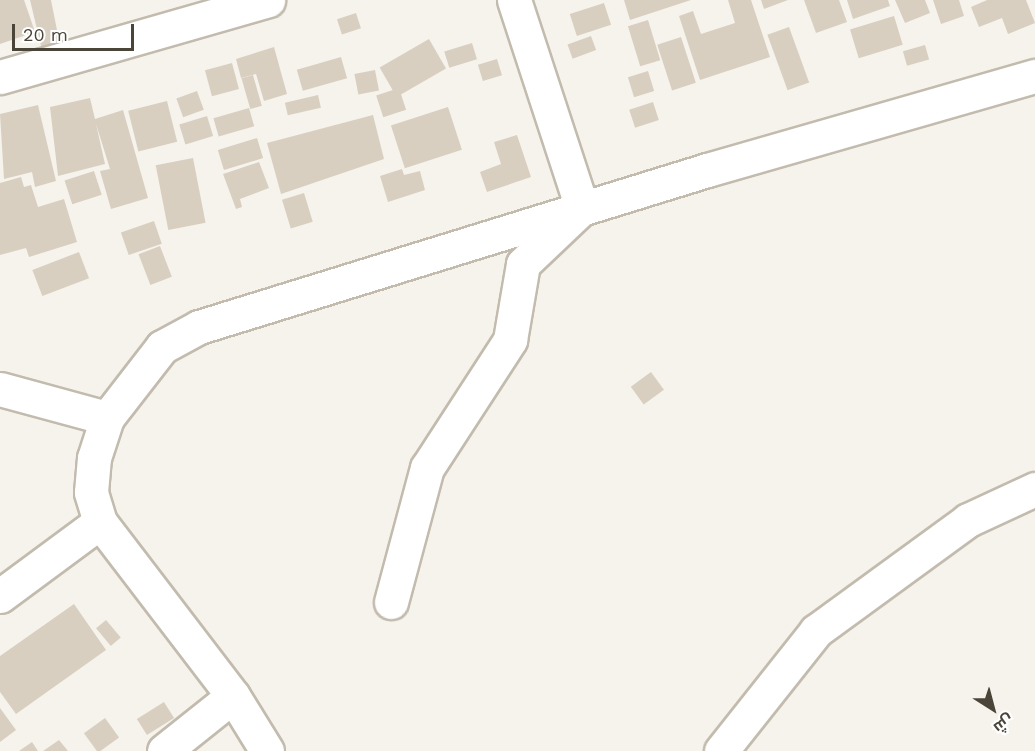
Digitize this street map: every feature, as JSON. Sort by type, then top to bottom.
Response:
[{"type":"street","points":[[0,76],[268,0]]},
{"type":"street","points":[[514,0],[582,208]]},
{"type":"street","points":[[267,751],[233,696],[99,522],[91,492],[94,458],[107,418],[162,347],[199,327],[582,208],[1035,76]]},
{"type":"street","points":[[391,602],[427,468],[510,340],[524,264],[582,208]]},
{"type":"street","points":[[0,389],[107,418]]},
{"type":"street","points":[[721,751],[816,631],[968,520],[1035,489]]},
{"type":"street","points":[[0,596],[99,522]]},
{"type":"street","points":[[164,751],[233,696]]},
{"type":"building","points":[[0,0],[24,0],[35,32],[0,44]]},
{"type":"building","points":[[30,0],[51,0],[60,45],[42,50]]},
{"type":"building","points":[[624,0],[691,0],[630,20]]},
{"type":"building","points":[[728,0],[751,0],[770,57],[700,80],[679,16],[693,11],[701,34],[735,23]]},
{"type":"building","points":[[761,0],[788,0],[764,9]]},
{"type":"building","points":[[804,0],[839,0],[847,22],[816,33]]},
{"type":"building","points":[[847,0],[888,0],[890,6],[853,19]]},
{"type":"building","points":[[895,0],[925,0],[930,13],[905,23]]},
{"type":"building","points":[[933,0],[959,0],[964,16],[941,24]]},
{"type":"building","points":[[987,0],[1026,0],[1035,23],[1008,34],[1002,18],[979,27],[971,7]]},
{"type":"building","points":[[604,3],[611,25],[577,36],[570,14]]},
{"type":"building","points":[[356,13],[361,28],[342,34],[337,19]]},
{"type":"building","points":[[894,16],[903,45],[859,58],[850,29]]},
{"type":"building","points":[[648,20],[660,60],[640,66],[628,26]]},
{"type":"building","points":[[789,27],[809,82],[788,90],[767,35]]},
{"type":"building","points":[[591,36],[596,50],[573,59],[568,45]]},
{"type":"building","points":[[681,37],[696,83],[672,90],[657,45]]},
{"type":"building","points":[[429,39],[446,68],[397,97],[380,68]]},
{"type":"building","points":[[472,43],[477,59],[449,68],[444,51]]},
{"type":"building","points":[[925,45],[929,59],[907,66],[903,51]]},
{"type":"building","points":[[274,47],[287,94],[264,101],[256,74],[241,78],[236,59]]},
{"type":"building","points":[[341,57],[347,78],[303,91],[297,70]]},
{"type":"building","points":[[497,59],[502,75],[483,81],[478,65]]},
{"type":"building","points":[[232,63],[239,89],[212,96],[205,70]]},
{"type":"building","points":[[375,70],[379,91],[358,95],[354,74]]},
{"type":"building","points":[[648,71],[654,91],[634,97],[628,77]]},
{"type":"building","points":[[253,75],[262,106],[250,109],[241,78]]},
{"type":"building","points":[[399,88],[406,110],[383,117],[376,95]]},
{"type":"building","points":[[197,91],[204,110],[183,117],[176,99]]},
{"type":"building","points":[[318,95],[321,108],[288,115],[285,103]]},
{"type":"building","points":[[90,98],[95,119],[123,110],[148,198],[111,209],[100,171],[110,169],[96,124],[105,164],[58,176],[50,107]]},
{"type":"building","points":[[167,101],[177,142],[138,151],[128,111]]},
{"type":"building","points":[[653,102],[659,120],[635,128],[629,110]]},
{"type":"building","points":[[38,105],[56,181],[35,187],[32,172],[4,179],[0,114]]},
{"type":"building","points":[[448,107],[462,150],[405,168],[391,126]]},
{"type":"building","points":[[249,108],[254,126],[219,136],[213,118]]},
{"type":"building","points":[[373,115],[384,159],[281,194],[267,143]]},
{"type":"building","points":[[207,116],[213,136],[185,145],[179,124]]},
{"type":"building","points":[[517,135],[531,177],[487,192],[480,172],[501,164],[494,142]]},
{"type":"building","points":[[257,138],[263,158],[224,170],[218,150]]},
{"type":"building","points":[[193,158],[206,223],[168,230],[156,165]]},
{"type":"building","points":[[259,162],[269,188],[240,199],[242,207],[236,209],[223,174]]},
{"type":"building","points":[[402,169],[404,175],[420,171],[425,190],[388,202],[380,176]]},
{"type":"building","points":[[94,171],[102,195],[72,204],[65,181]]},
{"type":"building","points":[[21,177],[24,187],[31,185],[38,207],[64,199],[77,242],[29,257],[26,248],[0,255],[0,183]]},
{"type":"building","points":[[304,193],[313,222],[291,228],[282,200]]},
{"type":"building","points":[[154,221],[162,244],[129,255],[121,232]]},
{"type":"building","points":[[160,246],[172,277],[150,285],[139,254]]},
{"type":"building","points":[[79,252],[89,278],[42,296],[32,270]]},
{"type":"building","points":[[651,372],[664,390],[644,404],[631,387]]},
{"type":"building","points":[[74,604],[106,650],[16,714],[0,692],[0,656]]},
{"type":"building","points":[[106,620],[121,638],[111,646],[96,628]]},
{"type":"building","points":[[164,702],[174,718],[147,735],[137,719]]},
{"type":"building","points":[[0,708],[16,730],[0,742]]},
{"type":"building","points":[[105,718],[119,737],[100,751],[97,751],[84,733]]},
{"type":"building","points":[[59,740],[68,751],[43,751]]},
{"type":"building","points":[[32,742],[38,751],[19,751]]}]
